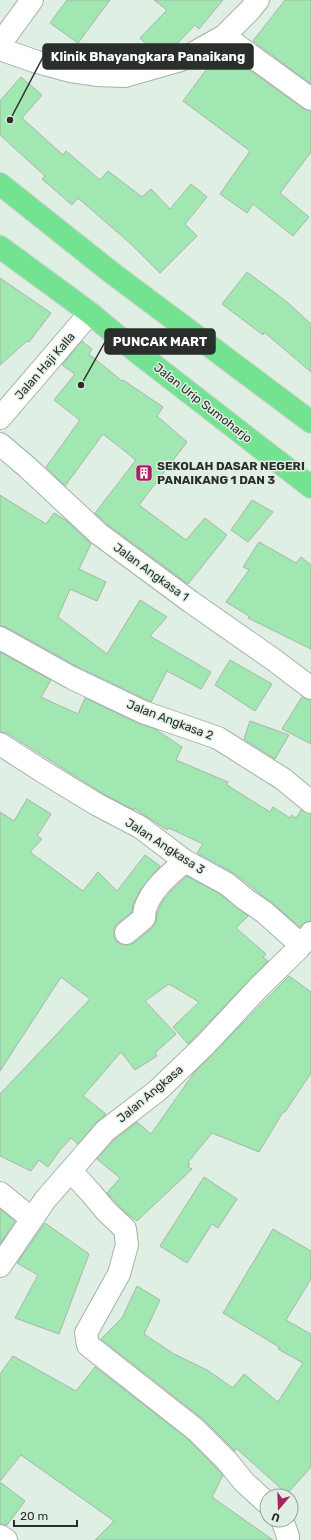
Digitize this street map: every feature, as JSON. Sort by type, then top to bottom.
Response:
[{"type":"highway","points":[[0,184],[112,273],[311,422]]},
{"type":"highway","name":"Jalan Urip Sumoharjo","points":[[0,247],[90,313],[311,487]]},
{"type":"street","points":[[0,44],[32,0]]},
{"type":"street","points":[[0,49],[37,62],[70,70],[96,75],[125,76],[181,60],[224,36],[258,0]]},
{"type":"street","points":[[224,36],[311,99]]},
{"type":"street","name":"Jalan Haji Kalla","points":[[0,418],[90,313]]},
{"type":"street","name":"Jalan Angkasa 1","points":[[0,444],[99,534],[311,688]]},
{"type":"street","name":"Jalan Angkasa 2","points":[[0,638],[72,678],[143,712],[218,738],[283,779],[311,802]]},
{"type":"street","name":"Jalan Angkasa 3","points":[[0,744],[89,800],[140,827],[185,861],[227,884],[278,923],[306,939]]},
{"type":"street","points":[[126,933],[144,918],[145,909],[154,892],[161,883],[185,861]]},
{"type":"street","name":"Jalan Angkasa","points":[[0,1266],[45,1200],[105,1132],[157,1091],[206,1045],[259,987],[306,939]]},
{"type":"street","points":[[71,1171],[106,1211],[125,1229],[127,1245],[119,1274],[86,1333],[88,1345],[196,1430],[227,1461],[244,1482],[259,1496]]},
{"type":"street","points":[[0,1193],[32,1218]]},
{"type":"street","points":[[285,1528],[288,1540]]},
{"type":"street","points":[[0,1536],[6,1540]]},
{"type":"building","points":[[67,0],[110,0],[78,43],[50,23]]},
{"type":"building","points":[[154,0],[223,0],[199,29],[195,25],[171,50],[156,54],[140,38],[167,10]]},
{"type":"building","points":[[285,0],[311,0],[311,84],[253,41]]},
{"type":"building","points":[[223,51],[304,109],[311,111],[311,152],[280,193],[309,217],[293,236],[253,204],[247,213],[220,194],[250,151],[183,101],[218,54]]},
{"type":"building","points":[[21,77],[42,95],[22,118],[63,155],[66,151],[100,180],[108,171],[142,197],[151,189],[170,209],[191,184],[207,197],[185,224],[197,236],[160,273],[131,244],[78,198],[72,205],[42,179],[45,176],[0,135],[0,101]]},
{"type":"building","points":[[247,272],[287,302],[311,324],[311,372],[264,332],[263,335],[222,304]]},
{"type":"building","points":[[0,278],[51,313],[29,342],[27,341],[0,365]]},
{"type":"building","points":[[82,341],[92,349],[89,354],[122,381],[123,380],[163,407],[157,416],[187,442],[139,505],[186,540],[205,518],[227,535],[188,584],[107,524],[95,513],[136,460],[103,434],[65,486],[46,467],[80,420],[54,400],[75,374],[62,365]]},
{"type":"building","points":[[0,495],[46,524],[54,513],[67,521],[91,544],[79,569],[106,582],[97,601],[70,589],[58,617],[107,654],[140,600],[167,617],[150,636],[211,672],[201,689],[167,671],[151,702],[78,667],[6,627],[0,626]]},
{"type":"building","points":[[252,500],[273,512],[248,542],[231,530]]},
{"type":"building","points":[[259,542],[296,563],[301,557],[311,565],[311,649],[248,618],[249,616],[226,602],[249,570],[243,567]]},
{"type":"building","points":[[0,652],[51,680],[41,697],[78,714],[85,698],[138,723],[155,729],[182,747],[176,760],[228,782],[227,785],[270,812],[273,807],[290,818],[292,815],[296,818],[301,810],[311,814],[311,921],[306,922],[300,927],[235,874],[197,853],[203,844],[169,828],[167,830],[134,808],[134,810],[102,793],[7,733],[0,732]]},
{"type":"building","points":[[230,660],[272,684],[255,711],[215,685]]},
{"type":"building","points":[[302,697],[311,700],[311,744],[282,729]]},
{"type":"building","points":[[250,721],[289,735],[275,759],[244,739]]},
{"type":"building","points":[[27,799],[51,814],[37,836],[42,839],[30,852],[83,891],[98,872],[117,891],[145,855],[160,866],[141,889],[133,904],[132,912],[114,928],[114,936],[116,941],[121,945],[134,943],[152,928],[156,921],[157,913],[162,902],[187,876],[220,894],[248,916],[236,928],[266,954],[263,957],[268,961],[188,1044],[173,1027],[199,1002],[169,984],[145,1001],[176,1034],[155,1053],[157,1056],[135,1070],[121,1052],[83,1096],[106,1114],[78,1144],[71,1138],[48,1167],[39,1160],[31,1171],[0,1156],[0,1094],[90,999],[61,977],[0,1071],[0,812],[14,821]]},
{"type":"building","points":[[289,976],[311,992],[311,1073],[285,1112],[283,1112],[259,1152],[212,1133],[188,1162],[190,1164],[188,1167],[192,1169],[137,1221],[127,1214],[107,1193],[120,1178],[97,1159],[114,1140],[137,1122],[151,1134],[194,1073]]},
{"type":"building","points":[[204,1177],[237,1199],[218,1228],[212,1224],[187,1263],[160,1246]]},
{"type":"building","points":[[0,1209],[15,1221],[0,1244]]},
{"type":"building","points":[[45,1223],[89,1254],[59,1334],[15,1318],[38,1275],[17,1263]]},
{"type":"building","points":[[273,1229],[311,1251],[311,1279],[286,1320],[311,1334],[311,1467],[292,1488],[280,1488],[236,1448],[235,1451],[204,1420],[101,1339],[122,1318],[137,1286],[160,1300],[144,1334],[174,1354],[207,1370],[233,1388],[244,1374],[278,1402],[303,1363],[278,1349],[279,1347],[223,1313]]},
{"type":"building","points":[[13,1356],[76,1391],[95,1367],[188,1439],[223,1475],[212,1497],[273,1540],[95,1540],[114,1521],[21,1455],[0,1481],[0,1374]]},
{"type":"building","points":[[0,1482],[25,1501],[7,1525],[0,1524]]},
{"type":"place","name":"Klinik Bhayangkara Panaikang","points":[[10,120]]},
{"type":"place","name":"PUNCAK MART","points":[[81,385]]},
{"type":"place","name":"SEKOLAH DASAR NEGERI PANAIKANG 1 DAN 3","points":[[144,473]]}]
